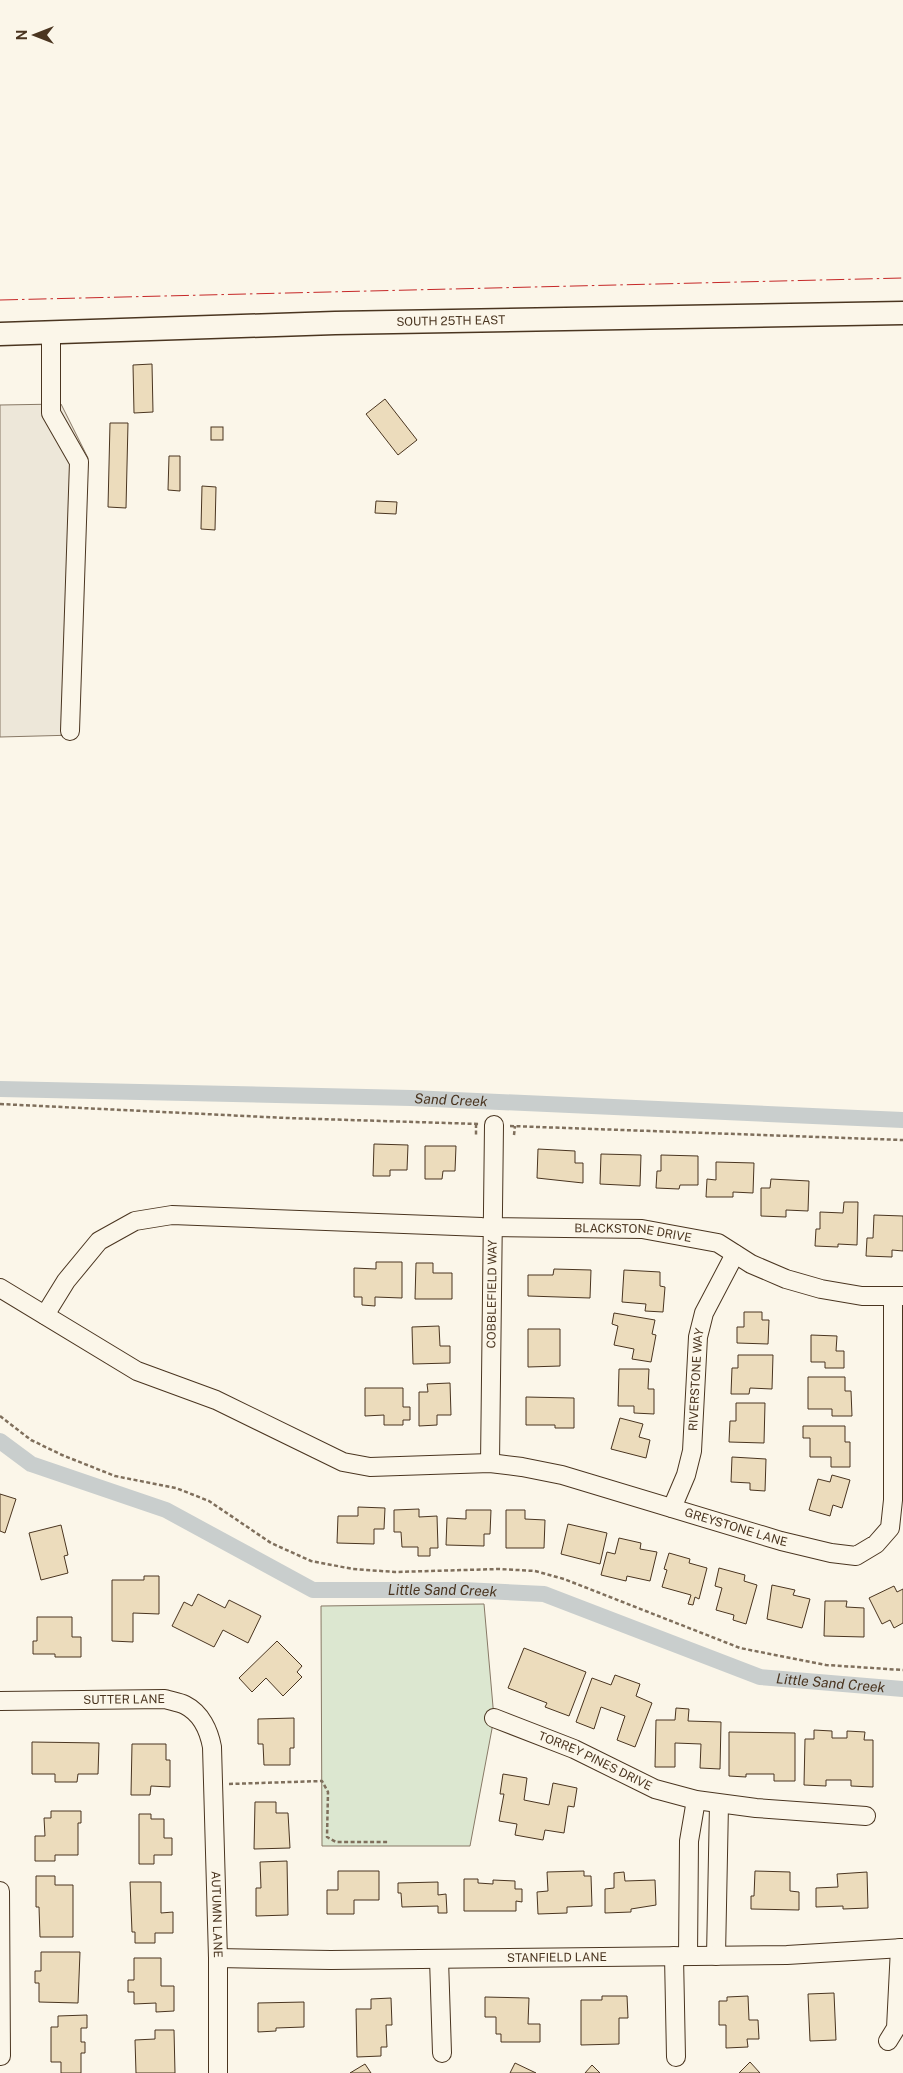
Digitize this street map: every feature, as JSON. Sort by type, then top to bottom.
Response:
[{"type":"main road","name":"SOUTH 25TH EAST","points":[[0,334],[335,323],[903,313]]},
{"type":"street","points":[[51,332],[51,413],[79,462],[70,731]]},
{"type":"street","name":"COBBLEFIELD WAY","points":[[490,1463],[494,1125]]},
{"type":"street","name":"BLACKSTONE DRIVE","points":[[45,1315],[66,1281],[99,1241],[136,1221],[172,1215],[353,1223],[642,1229],[718,1243],[751,1264],[786,1279],[821,1289],[862,1296],[898,1296]]},
{"type":"street","name":"RIVERSTONE WAY","points":[[672,1508],[686,1475],[692,1451],[698,1337],[704,1313],[735,1254]]},
{"type":"street","name":"GREYSTONE LANE","points":[[0,1288],[137,1371],[216,1400],[343,1462],[370,1467],[490,1463],[562,1475],[781,1541],[831,1553],[856,1556],[876,1544],[890,1528],[894,1500],[898,1296]]},
{"type":"street","name":"SUTTER LANE","points":[[0,1702],[166,1700],[186,1705],[209,1730],[212,1756]]},
{"type":"street","name":"TORREY PINES DRIVE","points":[[494,1718],[574,1749],[655,1789],[696,1800],[719,1804],[866,1816]]},
{"type":"street","name":"AUTUMN LANE","points":[[212,1756],[218,1958],[218,2073]]},
{"type":"street","points":[[676,2057],[689,1852],[696,1800]]},
{"type":"street","points":[[716,1956],[719,1804]]},
{"type":"street","points":[[689,1852],[717,1852]]},
{"type":"street","points":[[0,1891],[1,2056]]},
{"type":"street","name":"STANFIELD LANE","points":[[218,1958],[331,1960],[787,1956],[901,1948],[896,2028],[888,2041]]},
{"type":"street","points":[[439,1959],[442,2053]]},
{"type":"path","points":[[0,1104],[286,1118],[903,1140]]},
{"type":"path","points":[[476,1124],[476,1137]]},
{"type":"path","points":[[514,1135],[515,1126]]},
{"type":"path","points":[[0,1416],[31,1440],[62,1455],[116,1476],[176,1488],[208,1501],[271,1543],[311,1561],[353,1569],[395,1572],[500,1569],[535,1571],[564,1579],[740,1648],[826,1664],[903,1670]]},
{"type":"path","points":[[213,1785],[322,1781],[328,1792],[328,1836],[336,1842],[390,1842]]},
{"type":"green space","points":[[484,1604],[494,1718],[470,1846],[322,1846],[321,1606]]},
{"type":"shaded area","points":[[61,404],[88,458],[76,735],[0,737],[0,405]]},
{"type":"building","points":[[152,364],[153,412],[134,413],[133,365]]},
{"type":"building","points":[[385,399],[417,440],[398,455],[366,414]]},
{"type":"building","points":[[110,423],[128,423],[126,508],[108,507]]},
{"type":"building","points":[[211,427],[223,427],[223,440],[211,440]]},
{"type":"building","points":[[169,456],[180,456],[180,491],[168,490]]},
{"type":"building","points":[[202,486],[216,487],[215,530],[201,529]]},
{"type":"building","points":[[376,501],[397,502],[396,514],[375,513]]},
{"type":"building","points":[[374,1144],[408,1145],[407,1170],[390,1170],[390,1176],[373,1176]]},
{"type":"building","points":[[425,1146],[456,1146],[455,1171],[443,1171],[442,1179],[425,1179]]},
{"type":"building","points":[[538,1149],[575,1151],[575,1163],[583,1163],[583,1183],[537,1178]]},
{"type":"building","points":[[601,1154],[641,1155],[640,1186],[600,1184]]},
{"type":"building","points":[[661,1155],[698,1156],[698,1185],[680,1185],[679,1189],[656,1188],[657,1171],[661,1171]]},
{"type":"building","points":[[716,1162],[754,1163],[753,1193],[733,1192],[733,1197],[706,1197],[707,1179],[716,1180]]},
{"type":"building","points":[[771,1179],[809,1181],[808,1211],[786,1210],[786,1217],[761,1216],[761,1188],[770,1188]]},
{"type":"building","points":[[844,1202],[858,1202],[857,1245],[838,1244],[838,1247],[815,1246],[816,1229],[820,1229],[820,1212],[843,1213]]},
{"type":"building","points":[[874,1215],[903,1216],[903,1251],[892,1250],[892,1257],[866,1256],[867,1238],[873,1238]]},
{"type":"building","points":[[376,1262],[402,1262],[402,1298],[375,1297],[375,1306],[362,1305],[362,1297],[354,1297],[354,1268],[376,1269]]},
{"type":"building","points":[[416,1263],[433,1263],[433,1273],[452,1273],[452,1299],[415,1299]]},
{"type":"building","points":[[554,1269],[591,1270],[590,1298],[528,1296],[528,1275],[553,1275]]},
{"type":"building","points":[[624,1270],[660,1272],[660,1286],[665,1287],[663,1312],[645,1311],[646,1304],[622,1302]]},
{"type":"building","points":[[744,1312],[762,1312],[762,1320],[769,1320],[768,1344],[737,1343],[737,1327],[744,1327]]},
{"type":"building","points":[[614,1313],[655,1320],[652,1334],[656,1335],[651,1362],[632,1359],[634,1349],[614,1345],[618,1326],[612,1324]]},
{"type":"building","points":[[439,1326],[440,1346],[450,1346],[450,1363],[413,1364],[412,1327]]},
{"type":"building","points":[[528,1329],[560,1329],[560,1366],[528,1367]]},
{"type":"building","points":[[811,1335],[837,1336],[836,1351],[844,1351],[844,1368],[825,1368],[825,1362],[811,1362]]},
{"type":"building","points":[[738,1355],[773,1355],[772,1389],[750,1388],[749,1394],[731,1394],[732,1368],[738,1368]]},
{"type":"building","points":[[619,1369],[649,1369],[648,1389],[654,1389],[654,1414],[634,1413],[634,1406],[618,1406]]},
{"type":"building","points":[[808,1377],[845,1377],[845,1391],[851,1391],[852,1416],[832,1416],[832,1409],[808,1409]]},
{"type":"building","points":[[450,1383],[451,1415],[437,1415],[437,1425],[419,1426],[419,1392],[428,1392],[427,1384]]},
{"type":"building","points":[[365,1388],[403,1388],[403,1407],[410,1407],[410,1420],[403,1420],[403,1425],[384,1425],[384,1415],[365,1416]]},
{"type":"building","points":[[526,1397],[574,1398],[574,1428],[555,1428],[555,1425],[526,1425]]},
{"type":"building","points":[[736,1403],[765,1403],[764,1443],[729,1442],[730,1421],[736,1421]]},
{"type":"building","points":[[620,1418],[643,1424],[639,1437],[650,1440],[646,1458],[611,1449]]},
{"type":"building","points":[[803,1426],[845,1426],[845,1442],[850,1442],[850,1467],[831,1467],[831,1457],[810,1457],[810,1438],[803,1438]]},
{"type":"building","points":[[732,1457],[766,1459],[765,1491],[750,1490],[750,1483],[731,1482]]},
{"type":"building","points":[[832,1475],[850,1480],[842,1508],[833,1505],[830,1516],[809,1510],[818,1479],[830,1482]]},
{"type":"building","points":[[0,1494],[16,1499],[5,1533],[0,1531]]},
{"type":"building","points":[[358,1507],[385,1508],[384,1529],[374,1529],[374,1544],[337,1543],[338,1516],[358,1516]]},
{"type":"building","points":[[419,1509],[419,1517],[437,1516],[438,1548],[430,1548],[430,1556],[418,1556],[418,1547],[402,1547],[401,1532],[394,1532],[394,1510]]},
{"type":"building","points":[[466,1510],[491,1510],[490,1534],[484,1534],[484,1546],[446,1545],[447,1518],[466,1519]]},
{"type":"building","points":[[506,1510],[525,1510],[525,1519],[545,1520],[544,1548],[506,1548]]},
{"type":"building","points":[[568,1524],[607,1533],[600,1564],[561,1554]]},
{"type":"building","points":[[61,1525],[68,1555],[64,1556],[68,1573],[41,1580],[29,1533]]},
{"type":"building","points":[[619,1538],[641,1543],[640,1549],[657,1552],[650,1581],[627,1576],[626,1581],[601,1575],[607,1552],[615,1554]]},
{"type":"building","points":[[669,1553],[690,1559],[689,1563],[707,1568],[699,1599],[695,1597],[693,1605],[688,1604],[691,1595],[662,1587],[667,1570],[664,1569]]},
{"type":"building","points":[[719,1568],[745,1575],[744,1581],[757,1585],[746,1624],[733,1620],[734,1615],[716,1610],[722,1588],[715,1586]]},
{"type":"building","points":[[144,1576],[159,1576],[159,1614],[133,1613],[133,1642],[112,1641],[112,1580],[144,1580]]},
{"type":"building","points":[[772,1585],[795,1590],[793,1595],[810,1599],[802,1628],[767,1619]]},
{"type":"building","points":[[894,1586],[897,1592],[903,1589],[903,1623],[894,1628],[890,1620],[882,1624],[869,1598]]},
{"type":"building","points":[[198,1594],[225,1608],[229,1600],[261,1616],[248,1643],[223,1630],[214,1647],[172,1626],[184,1602],[192,1606]]},
{"type":"building","points":[[825,1601],[847,1601],[846,1607],[864,1608],[864,1637],[824,1636]]},
{"type":"building","points":[[37,1617],[72,1617],[72,1637],[81,1637],[81,1657],[55,1657],[55,1654],[33,1654],[33,1641],[37,1641]]},
{"type":"building","points":[[277,1641],[302,1666],[297,1672],[302,1677],[283,1696],[266,1678],[252,1692],[239,1678]]},
{"type":"building","points":[[524,1648],[586,1672],[569,1716],[545,1707],[547,1703],[508,1688]]},
{"type":"building","points":[[615,1675],[640,1684],[636,1696],[652,1703],[635,1747],[617,1740],[625,1716],[601,1707],[594,1729],[576,1722],[592,1678],[611,1685]]},
{"type":"building","points":[[676,1708],[689,1709],[688,1721],[721,1722],[720,1769],[700,1768],[701,1744],[675,1743],[675,1767],[655,1767],[656,1720],[675,1720]]},
{"type":"building","points":[[294,1718],[294,1748],[290,1748],[290,1765],[264,1765],[263,1744],[258,1744],[258,1719]]},
{"type":"building","points":[[814,1730],[832,1731],[832,1738],[847,1738],[847,1731],[865,1732],[864,1740],[873,1740],[873,1787],[851,1786],[851,1780],[826,1780],[826,1786],[804,1785],[805,1739],[814,1739]]},
{"type":"building","points":[[729,1732],[795,1733],[795,1781],[774,1781],[774,1774],[746,1774],[746,1777],[729,1776]]},
{"type":"building","points":[[32,1742],[99,1743],[98,1774],[78,1774],[77,1782],[55,1782],[55,1774],[32,1774]]},
{"type":"building","points":[[132,1744],[166,1744],[166,1760],[170,1760],[170,1787],[151,1786],[150,1795],[131,1795]]},
{"type":"building","points":[[503,1774],[527,1778],[524,1800],[549,1805],[553,1783],[577,1788],[574,1807],[568,1806],[564,1833],[545,1830],[543,1840],[515,1835],[517,1824],[499,1821],[504,1794],[500,1794]]},
{"type":"building","points":[[255,1802],[276,1802],[276,1813],[288,1813],[290,1848],[254,1849]]},
{"type":"building","points":[[51,1811],[81,1811],[81,1823],[78,1823],[78,1855],[55,1855],[55,1861],[35,1861],[35,1836],[45,1836],[44,1818],[51,1818]]},
{"type":"building","points":[[139,1814],[151,1814],[151,1819],[164,1819],[164,1838],[172,1838],[172,1855],[154,1855],[154,1864],[139,1864]]},
{"type":"building","points":[[287,1861],[288,1915],[256,1916],[256,1888],[261,1888],[260,1862]]},
{"type":"building","points":[[338,1871],[379,1871],[379,1900],[354,1900],[354,1914],[327,1914],[327,1890],[338,1890]]},
{"type":"building","points":[[584,1871],[584,1876],[591,1876],[592,1906],[567,1907],[567,1913],[538,1914],[537,1892],[548,1891],[547,1872]]},
{"type":"building","points":[[755,1871],[790,1872],[790,1891],[799,1892],[799,1910],[751,1909],[751,1896],[754,1896]]},
{"type":"building","points":[[624,1872],[625,1881],[655,1880],[656,1905],[631,1909],[631,1912],[605,1913],[605,1889],[614,1888],[614,1873]]},
{"type":"building","points":[[867,1872],[868,1908],[843,1909],[843,1906],[816,1907],[816,1888],[838,1887],[837,1874]]},
{"type":"building","points":[[36,1876],[55,1876],[55,1885],[73,1885],[73,1937],[40,1937],[39,1907],[36,1907]]},
{"type":"building","points":[[464,1879],[478,1879],[478,1883],[493,1884],[493,1880],[515,1881],[515,1889],[522,1889],[522,1902],[516,1901],[516,1911],[464,1911]]},
{"type":"building","points":[[130,1882],[161,1882],[161,1913],[173,1912],[173,1933],[155,1933],[155,1943],[135,1943],[135,1932],[132,1932]]},
{"type":"building","points":[[438,1882],[438,1895],[446,1894],[447,1913],[438,1913],[438,1906],[402,1907],[401,1893],[398,1893],[398,1883]]},
{"type":"building","points":[[41,1952],[80,1952],[78,2003],[39,2002],[39,1983],[35,1983],[35,1971],[41,1971]]},
{"type":"building","points":[[134,1958],[161,1958],[161,1986],[174,1986],[174,2011],[156,2012],[156,2003],[134,2004],[134,1992],[128,1992],[128,1980],[134,1980]]},
{"type":"building","points":[[834,1993],[836,2040],[810,2041],[808,1994]]},
{"type":"building","points":[[602,1996],[627,1996],[628,2018],[619,2018],[619,2044],[581,2045],[581,2000],[602,2000]]},
{"type":"building","points":[[748,1996],[749,2020],[758,2020],[759,2039],[747,2039],[748,2047],[726,2048],[726,2025],[719,2025],[719,2001],[727,2001],[727,1997]]},
{"type":"building","points":[[485,1997],[529,1998],[528,2024],[540,2024],[540,2042],[501,2042],[501,2034],[496,2034],[496,2017],[485,2017]]},
{"type":"building","points":[[391,1998],[392,2025],[386,2025],[387,2047],[381,2047],[381,2056],[357,2057],[356,2009],[371,2009],[371,1999]]},
{"type":"building","points":[[304,2002],[304,2027],[276,2028],[276,2031],[258,2032],[258,2003]]},
{"type":"building","points":[[87,2015],[87,2028],[81,2028],[81,2042],[85,2042],[85,2053],[81,2053],[81,2073],[61,2073],[61,2062],[51,2062],[51,2027],[58,2027],[58,2016]]},
{"type":"building","points":[[155,2030],[174,2030],[175,2073],[136,2073],[135,2040],[155,2039]]},
{"type":"building","points":[[750,2062],[760,2073],[739,2073]]},
{"type":"building","points":[[515,2063],[536,2073],[510,2073]]},
{"type":"building","points":[[365,2064],[371,2073],[350,2073]]},
{"type":"building","points":[[592,2065],[600,2073],[585,2073]]},
{"type":"waterway","name":"Sand Creek","points":[[0,1089],[411,1098],[903,1120]]},
{"type":"waterway","name":"Little Sand Creek","points":[[0,1441],[31,1464],[166,1510],[313,1590],[463,1590],[544,1594],[760,1677],[903,1689]]},
{"type":"power","points":[[0,300],[903,278]]}]
